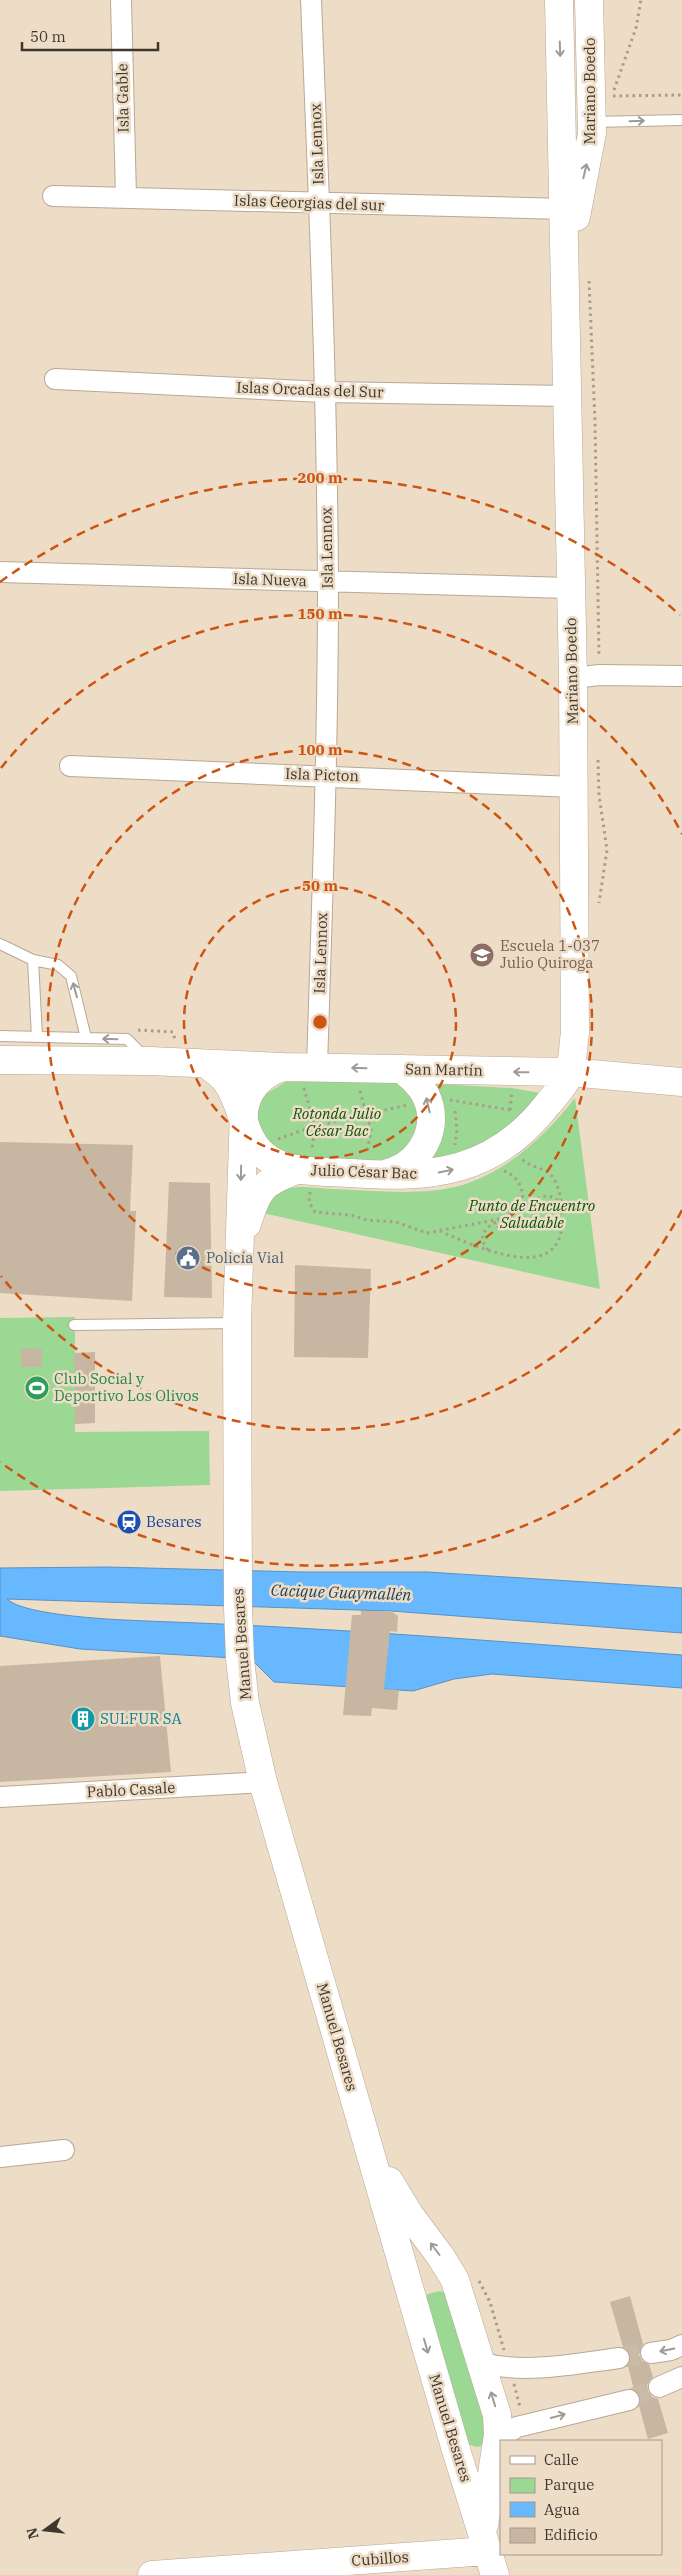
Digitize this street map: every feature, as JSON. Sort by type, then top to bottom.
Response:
[{"type":"main road","name":"Mariano Boedo","points":[[559,0],[565,209],[577,272]]},
{"type":"main road","name":"Mariano Boedo","points":[[569,1072],[575,1033],[573,678],[569,588],[566,396],[590,153],[602,122],[589,0]]},
{"type":"main road","name":"San Martín","points":[[0,1060],[150,1061],[299,1067],[569,1072],[682,1082]]},
{"type":"main road","points":[[206,1064],[228,1083],[243,1124]]},
{"type":"main road","points":[[243,1124],[246,1101],[254,1086],[268,1073],[299,1067]]},
{"type":"main road","points":[[370,1175],[400,1170],[419,1154],[430,1132],[428,1101],[420,1085],[401,1069]]},
{"type":"main road","name":"Julio César Bac","points":[[240,1252],[254,1201],[261,1188],[274,1178],[308,1179],[422,1174],[450,1170],[494,1154],[520,1150],[539,1116],[569,1072]]},
{"type":"main road","name":"Julio César Bac","points":[[243,1124],[254,1145],[268,1158],[308,1179]]},
{"type":"main road","name":"Manuel Besares","points":[[243,1124],[237,1323],[237,1570],[240,1659],[245,1704],[263,1782],[456,2450],[488,2553]]},
{"type":"main road","name":"Manuel Besares","points":[[369,2148],[409,2214],[441,2257],[467,2282],[482,2363],[497,2415],[497,2440],[486,2505],[488,2553]]},
{"type":"main road","points":[[417,2313],[420,2288],[428,2281],[438,2277],[446,2277],[467,2282]]},
{"type":"main road","points":[[456,2450],[475,2456],[483,2454],[497,2440]]},
{"type":"main road","name":"Cubillos","points":[[152,2575],[488,2553]]},
{"type":"street","name":"Isla Gable","points":[[121,0],[126,197]]},
{"type":"street","name":"Isla Lennox","points":[[299,1067],[327,775],[328,582],[319,204],[311,0]]},
{"type":"street","name":"Islas Georgias del sur","points":[[53,196],[565,209]]},
{"type":"street","name":"Islas Orcadas del Sur","points":[[54,379],[324,392],[566,396]]},
{"type":"street","name":"Isla Nueva","points":[[0,572],[569,588]]},
{"type":"street","points":[[573,678],[600,675],[682,676]]},
{"type":"street","name":"Isla Picton","points":[[70,766],[327,775],[573,787]]},
{"type":"street","name":"Pablo Casale","points":[[0,1797],[263,1782]]},
{"type":"street","points":[[0,2158],[64,2150]]},
{"type":"street","points":[[651,2353],[671,2350],[682,2345]]},
{"type":"street","points":[[482,2363],[509,2367],[574,2364],[619,2358]]},
{"type":"street","points":[[659,2387],[682,2377]]},
{"type":"street","points":[[497,2440],[517,2427],[629,2400]]},
{"type":"lane","points":[[602,122],[682,120]]},
{"type":"lane","points":[[0,944],[33,960],[58,965],[70,976],[86,1038]]},
{"type":"lane","points":[[33,960],[37,1037]]},
{"type":"lane","points":[[0,1036],[127,1039],[150,1061]]},
{"type":"lane","points":[[74,1325],[237,1323]]},
{"type":"path","points":[[602,122],[613,96],[636,28],[641,0]]},
{"type":"path","points":[[613,96],[682,95]]},
{"type":"path","points":[[577,272],[595,421],[600,675]]},
{"type":"path","points":[[598,757],[599,794],[607,850],[598,905]]},
{"type":"path","points":[[299,1067],[315,1126],[308,1179],[310,1192],[308,1200],[315,1212],[351,1215],[367,1220],[396,1222],[421,1232],[439,1231],[500,1219]]},
{"type":"path","points":[[356,1068],[355,1077],[371,1130],[370,1175]]},
{"type":"path","points":[[439,1231],[488,1251],[522,1258],[546,1253],[560,1236],[562,1222],[561,1202],[557,1185],[550,1173],[524,1161],[509,1131],[514,1072]]},
{"type":"path","points":[[275,1141],[315,1126],[428,1101],[452,1100],[510,1110]]},
{"type":"path","points":[[498,1170],[509,1173],[516,1178],[523,1194],[522,1206]]},
{"type":"path","points":[[488,1251],[483,1243],[483,1232],[500,1219],[542,1196],[552,1196],[561,1202]]},
{"type":"path","points":[[467,2282],[483,2284],[490,2302],[525,2425]]},
{"type":"green space","name":"Rotonda Julio César Bac","points":[[289,1080],[398,1080],[414,1097],[418,1118],[413,1142],[391,1162],[311,1165],[268,1144],[257,1121],[259,1102],[266,1094]]},
{"type":"green space","points":[[435,1084],[512,1088],[540,1093],[535,1105],[484,1149],[432,1159],[438,1147]]},
{"type":"green space","name":"Punto de Encuentro Saludable","points":[[575,1098],[600,1289],[263,1213],[274,1195],[285,1189],[296,1187],[414,1192],[447,1189],[463,1185],[511,1161],[539,1138]]},
{"type":"green space","name":"Club Social y Deportivo Los Olivos","points":[[75,1317],[75,1432],[209,1431],[210,1485],[0,1491],[0,1318]]},
{"type":"green space","points":[[440,2291],[446,2293],[489,2426],[483,2445],[477,2447],[465,2443],[425,2299],[428,2294]]},
{"type":"water","name":"Cacique Guaymallén","points":[[108,1567],[301,1572],[427,1572],[682,1588],[682,1633],[391,1611],[7,1599],[17,1605],[32,1609],[95,1618],[348,1631],[682,1655],[682,1688],[492,1674],[454,1679],[413,1691],[274,1682],[251,1659],[80,1649],[0,1636],[0,1568]]},
{"type":"building","points":[[0,1142],[133,1145],[130,1211],[136,1211],[132,1301],[0,1293]]},
{"type":"building","name":"Policía Vial","points":[[169,1182],[210,1183],[212,1298],[164,1297]]},
{"type":"building","points":[[295,1265],[371,1269],[368,1358],[294,1357]]},
{"type":"building","points":[[21,1348],[42,1349],[42,1367],[21,1367]]},
{"type":"building","points":[[95,1352],[95,1423],[75,1424],[74,1353]]},
{"type":"building","points":[[361,1611],[391,1611],[398,1616],[397,1632],[390,1631],[384,1689],[399,1690],[397,1710],[372,1708],[371,1716],[343,1715],[352,1615],[361,1615]]},
{"type":"building","name":"SULFUR SA","points":[[160,1656],[171,1772],[0,1782],[0,1666]]},
{"type":"building","points":[[630,2296],[643,2344],[639,2355],[642,2361],[649,2364],[653,2377],[647,2385],[648,2391],[652,2397],[658,2399],[668,2433],[648,2439],[639,2406],[640,2397],[634,2390],[628,2366],[631,2356],[623,2347],[610,2302]]},
{"type":"tunnel","points":[[619,2358],[651,2353]]},
{"type":"tunnel","points":[[629,2400],[659,2387]]},
{"type":"place","name":"Escuela 1-037 Julio Quiroga","points":[[482,955]]},
{"type":"place","name":"Policía Vial","points":[[188,1258]]},
{"type":"place","name":"Club Social y Deportivo Los Olivos","points":[[37,1388]]},
{"type":"place","name":"Besares","points":[[129,1522]]},
{"type":"place","name":"SULFUR SA","points":[[83,1719]]}]
